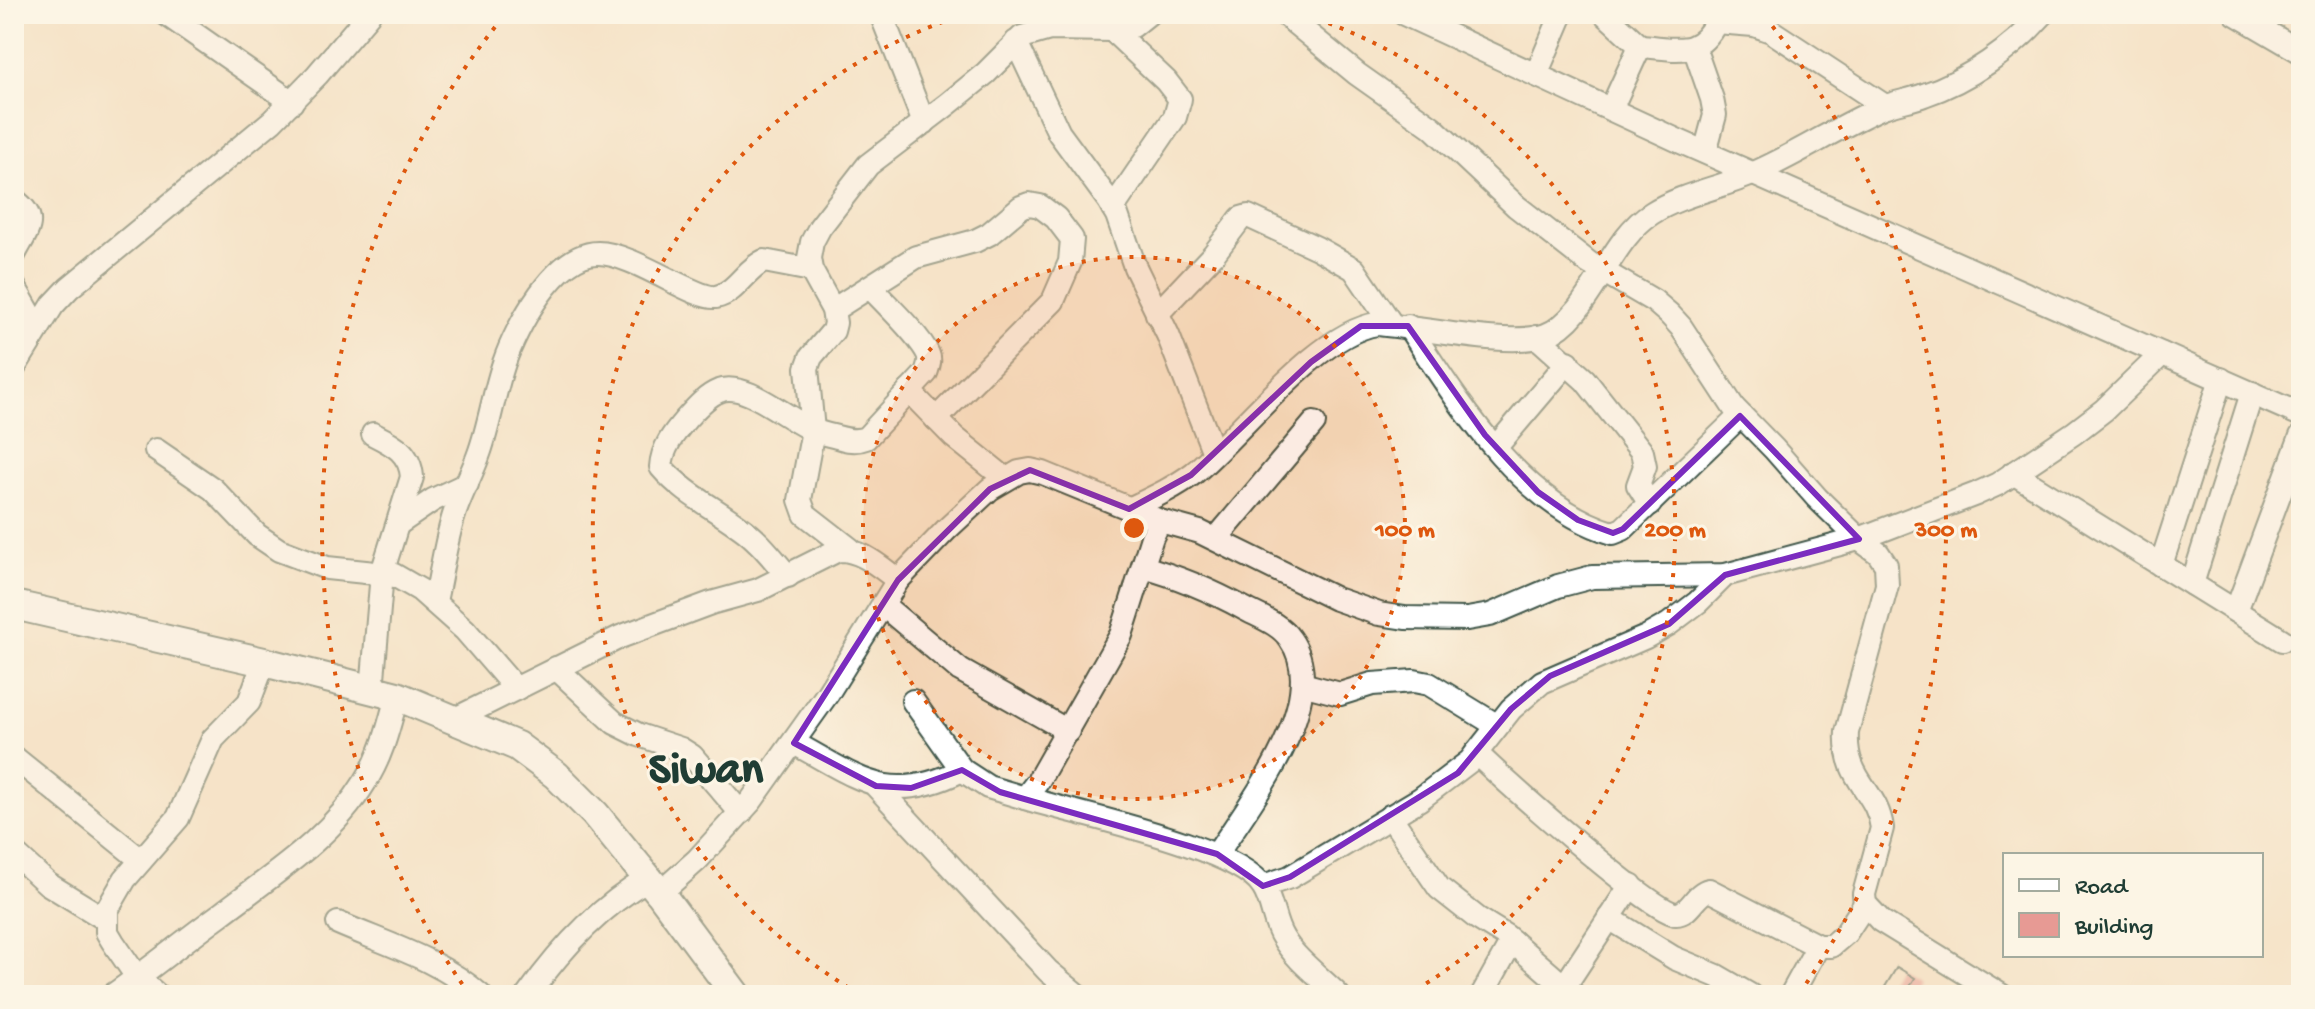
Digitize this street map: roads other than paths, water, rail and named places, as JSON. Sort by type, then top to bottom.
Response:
[{"type":"main road","points":[[14,605],[384,693],[517,746],[556,775],[595,814],[736,995]]},
{"type":"street","points":[[166,14],[292,102]]},
{"type":"street","points":[[881,14],[924,123]]},
{"type":"street","points":[[898,580],[850,549],[805,514],[800,500],[813,430],[807,368],[811,357],[833,331],[835,323],[833,310],[811,270],[809,258],[812,242],[868,165],[986,73],[1020,31],[1112,30],[1133,26],[1148,14]]},
{"type":"street","points":[[1284,14],[1357,74],[1447,139],[1516,206],[1602,272],[1654,301],[1669,314],[1740,416],[1859,539],[1878,553],[1886,565],[1887,585],[1847,732],[1846,750],[1849,764],[1876,807],[1882,828],[1864,894],[1865,904],[1881,921],[2001,995]]},
{"type":"street","points":[[1404,14],[1753,174],[2301,415]]},
{"type":"street","points":[[1536,75],[1562,14]]},
{"type":"street","points":[[1605,14],[1640,46],[1694,47],[1708,39],[1717,18],[1754,25],[1771,31],[1885,106]]},
{"type":"street","points":[[1129,509],[1180,482],[1302,369],[1344,335],[1361,326],[1400,325],[1495,337],[1537,337],[1554,330],[1565,322],[1630,232],[1649,215],[1753,174],[1885,106],[1924,96],[1970,75],[2023,35],[2043,14]]},
{"type":"street","points":[[2236,14],[2301,52]]},
{"type":"street","points":[[14,368],[53,305],[69,288],[251,140],[292,102],[358,18]]},
{"type":"street","points":[[1112,30],[1166,81],[1180,99],[1175,117],[1113,208]]},
{"type":"street","points":[[1020,31],[1059,133],[1113,208],[1168,335],[1214,453]]},
{"type":"street","points":[[1611,109],[1640,46]]},
{"type":"street","points":[[1694,47],[1715,115],[1705,152]]},
{"type":"street","points":[[14,200],[26,209],[30,217],[28,228],[14,255]]},
{"type":"street","points":[[833,310],[927,252],[975,241],[989,234],[1021,207],[1029,204],[1040,206],[1056,218],[1072,239],[1073,250],[1053,301],[936,419]]},
{"type":"street","points":[[1157,314],[1213,255],[1241,218],[1248,216],[1324,252],[1354,269],[1366,282],[1456,400],[1496,447],[1553,504],[1566,514],[1613,533],[1623,529],[1740,416]]},
{"type":"street","points":[[435,601],[450,529],[480,453],[509,349],[546,286],[570,263],[595,253],[619,256],[709,297],[727,293],[764,261],[811,270]]},
{"type":"street","points":[[14,286],[38,328]]},
{"type":"street","points":[[788,576],[742,528],[690,494],[667,474],[661,467],[662,458],[677,429],[697,407],[719,390],[739,390],[813,430],[859,441],[866,438],[926,373],[930,357],[871,288]]},
{"type":"street","points":[[1537,337],[1585,380],[1642,452],[1645,466],[1638,485],[1650,504]]},
{"type":"street","points":[[528,995],[578,935],[619,897],[654,886],[697,860],[741,813],[794,743],[846,667],[898,580],[947,529],[1006,479],[1019,472],[1030,470],[1160,521],[1216,539],[1336,599],[1379,614],[1405,618],[1467,619],[1490,615],[1567,583],[1592,577],[1725,575],[1859,539],[1976,494],[2013,473],[2104,410],[2162,354]]},
{"type":"street","points":[[1496,447],[1568,362]]},
{"type":"street","points":[[2161,565],[2221,379]]},
{"type":"street","points":[[909,391],[936,419],[1006,479]]},
{"type":"street","points":[[2192,584],[2252,393]]},
{"type":"street","points":[[1216,539],[1314,423]]},
{"type":"street","points":[[113,995],[300,854],[352,801],[373,769],[388,730],[384,693],[382,573],[410,489],[411,465],[404,452],[373,434]]},
{"type":"street","points":[[2236,611],[2301,436]]},
{"type":"street","points":[[156,450],[213,489],[257,535],[279,550],[327,568],[382,573],[407,581],[435,601],[465,630],[516,689]]},
{"type":"street","points":[[2013,473],[2282,640]]},
{"type":"street","points":[[398,524],[433,500],[467,484]]},
{"type":"street","points":[[1025,798],[1044,773],[1121,635],[1160,521]]},
{"type":"street","points":[[455,719],[620,637],[711,603],[758,590],[838,550],[850,549]]},
{"type":"street","points":[[1143,567],[1196,583],[1282,631],[1292,640],[1297,654],[1302,684],[1301,702],[1288,738],[1217,854]]},
{"type":"street","points":[[1263,886],[1290,877],[1458,773],[1496,725],[1542,682],[1658,631],[1689,609],[1725,575]]},
{"type":"street","points":[[883,605],[960,670],[1068,731]]},
{"type":"street","points":[[157,995],[137,977],[113,942],[105,919],[115,893],[178,818],[213,739],[249,702],[264,662]]},
{"type":"street","points":[[556,668],[615,723],[692,756],[741,813]]},
{"type":"street","points":[[1302,684],[1340,694],[1372,684],[1414,681],[1429,684],[1496,725]]},
{"type":"street","points":[[913,701],[962,770],[988,787],[1217,854],[1253,876],[1263,886],[1282,938],[1335,994]]},
{"type":"street","points":[[794,743],[876,786],[1048,971],[1077,995]]},
{"type":"street","points":[[1476,753],[1506,783],[1657,906],[1677,914],[1684,912],[1700,892],[1709,890],[1818,946],[1831,946],[1838,942],[1865,904]]},
{"type":"street","points":[[16,759],[141,860]]},
{"type":"street","points":[[876,786],[911,788],[933,783],[962,770]]},
{"type":"street","points":[[1390,816],[1439,888],[1512,941],[1569,991],[1631,885]]},
{"type":"street","points":[[14,853],[48,884],[105,919]]},
{"type":"street","points":[[1609,918],[1674,958],[1717,976],[1750,995]]},
{"type":"street","points":[[338,923],[432,963],[456,976],[480,995]]},
{"type":"street","points":[[1482,995],[1512,941]]},
{"type":"street","points":[[1791,995],[1818,946]]},
{"type":"district","name":"Siwan","points":[[706,773]]}]
